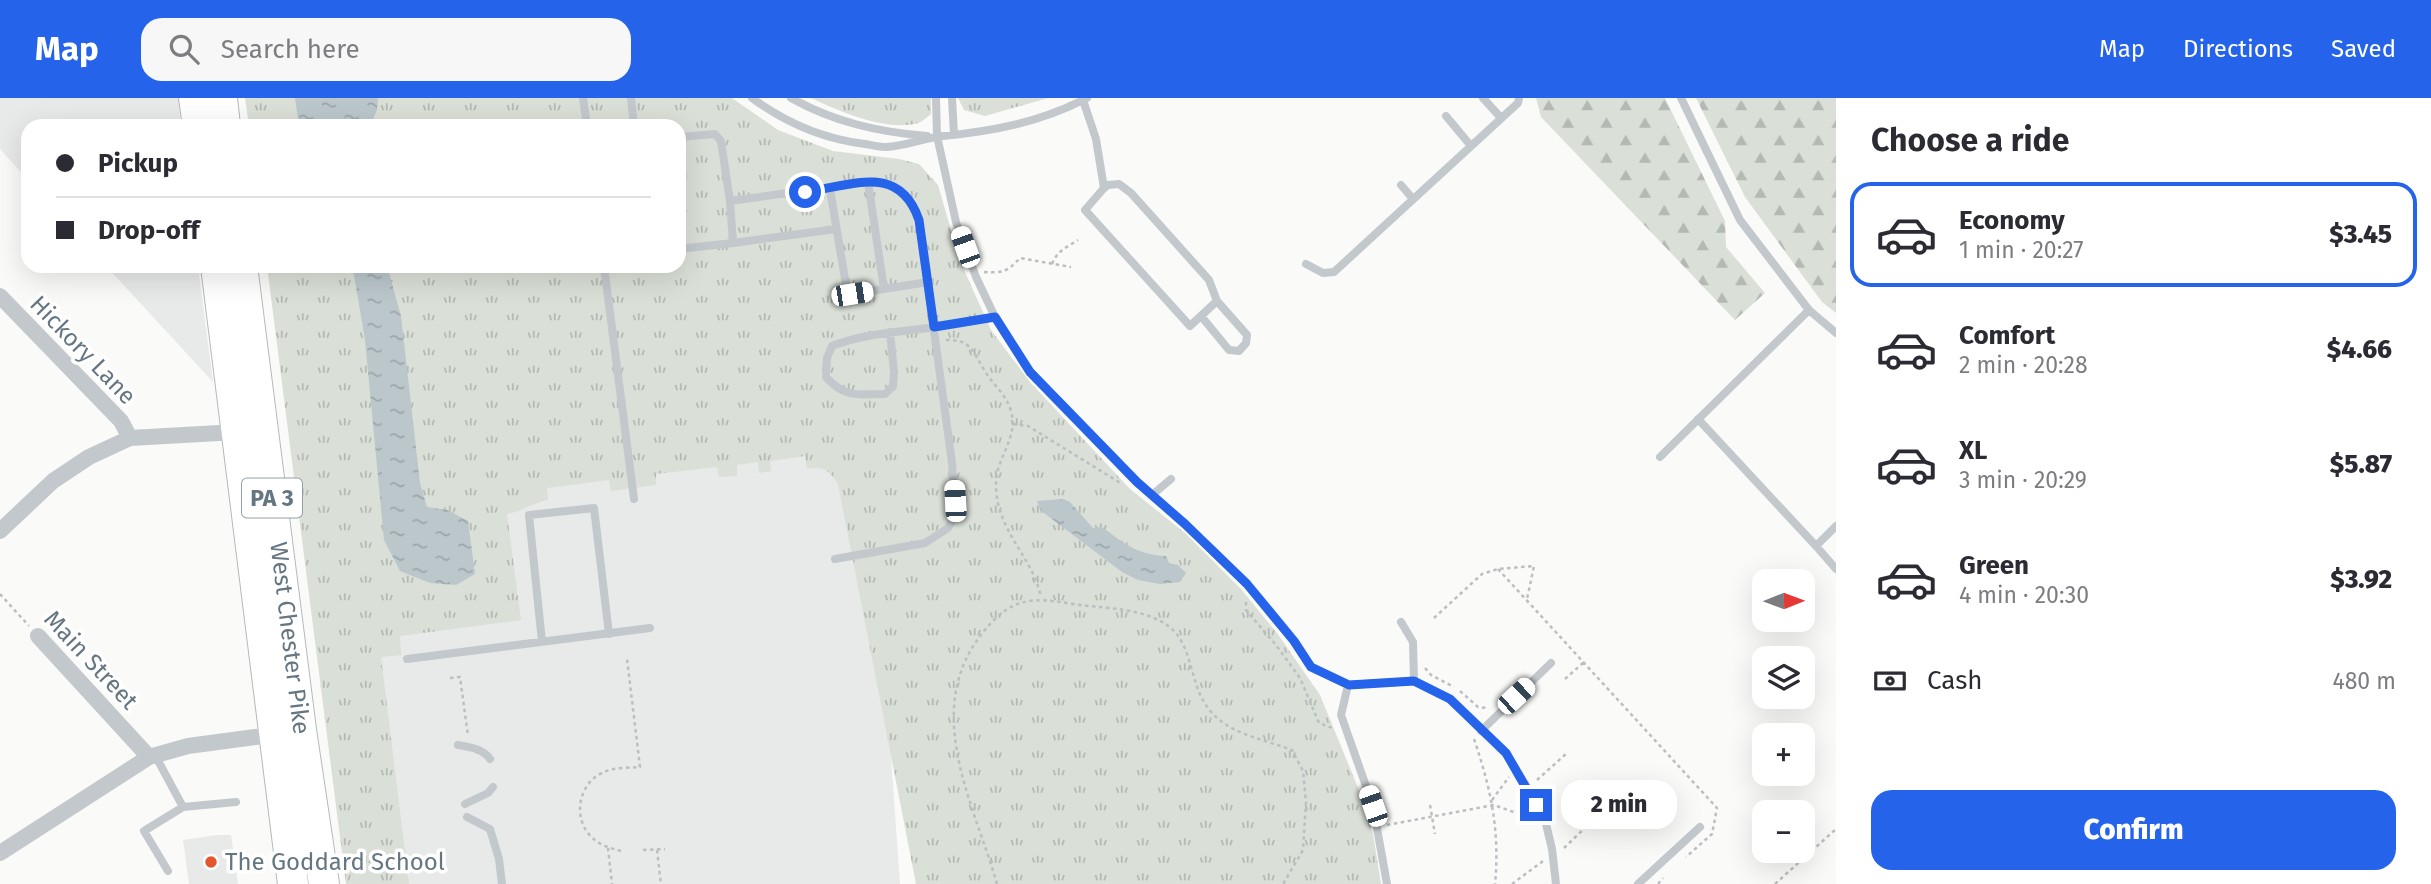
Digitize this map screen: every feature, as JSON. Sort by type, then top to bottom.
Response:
[{"type":"highway","points":[[194,98],[197,119]]},
{"type":"highway","points":[[222,98],[224,119]]},
{"type":"highway","name":"West Chester Pike","points":[[217,273],[237,432],[288,732],[324,884]]},
{"type":"highway","name":"West Chester Pike","points":[[243,273],[288,732],[293,884]]},
{"type":"street","name":"Hickory Lane","points":[[0,296],[121,421],[130,438]]},
{"type":"street","points":[[0,531],[53,481],[89,457],[130,438],[237,432]]},
{"type":"street","name":"Main Street","points":[[38,636],[152,756]]},
{"type":"street","points":[[0,853],[152,756],[188,747],[288,732]]},
{"type":"lane","points":[[583,98],[586,119]]},
{"type":"lane","points":[[631,98],[633,119]]},
{"type":"lane","points":[[752,98],[805,129],[851,143],[886,147],[937,136]]},
{"type":"lane","points":[[791,98],[816,112],[844,122],[887,133],[937,136],[992,131],[1040,119],[1085,99],[1096,139],[1104,188]]},
{"type":"lane","points":[[936,98],[937,136],[956,222],[995,317],[1030,372],[1143,487],[1247,584],[1294,641],[1311,667],[1349,685],[1414,681],[1450,699],[1506,753],[1546,824],[1556,884]]},
{"type":"lane","points":[[952,98],[954,135]]},
{"type":"lane","points":[[1483,98],[1501,118]]},
{"type":"lane","points":[[1306,264],[1323,273],[1334,272],[1518,103],[1519,98]]},
{"type":"lane","points":[[1681,98],[1740,220],[1810,310],[1836,333]]},
{"type":"lane","points":[[1446,116],[1471,146]]},
{"type":"lane","points":[[686,136],[715,134],[720,141],[730,201],[733,243]]},
{"type":"lane","points":[[730,201],[868,182],[888,183],[904,192],[914,205],[919,220],[952,463],[955,515],[948,528],[925,543],[835,559]]},
{"type":"lane","points":[[868,182],[884,289]]},
{"type":"lane","points":[[1201,316],[1229,349],[1239,351],[1246,343],[1247,335],[1217,301],[1209,280],[1131,193],[1119,184],[1104,188],[1085,210],[1190,326],[1217,301]]},
{"type":"lane","points":[[1401,185],[1413,199]]},
{"type":"lane","points":[[830,189],[846,291],[852,294],[928,282]]},
{"type":"lane","points":[[686,248],[836,229]]},
{"type":"lane","points":[[605,273],[634,499]]},
{"type":"lane","points":[[1660,457],[1810,310]]},
{"type":"lane","points":[[890,332],[893,386],[885,394],[838,390],[826,377],[827,358],[832,346],[850,339],[890,332],[995,317]]},
{"type":"lane","points":[[1698,419],[1836,569]]},
{"type":"lane","points":[[1152,495],[1171,479]]},
{"type":"lane","points":[[542,642],[529,515],[594,508],[608,634]]},
{"type":"lane","points":[[1816,546],[1836,526]]},
{"type":"lane","points":[[1401,622],[1413,642],[1414,681]]},
{"type":"lane","points":[[407,659],[650,628]]},
{"type":"lane","points":[[1481,731],[1551,663]]},
{"type":"lane","points":[[1349,685],[1341,715],[1373,806],[1387,884]]},
{"type":"lane","points":[[458,745],[472,747],[487,754],[490,759]]},
{"type":"lane","points":[[152,756],[183,807]]},
{"type":"lane","points":[[465,804],[488,793],[493,787]]},
{"type":"lane","points":[[168,871],[144,831],[183,807],[236,802]]},
{"type":"lane","points":[[467,817],[490,830],[499,859],[502,884]]},
{"type":"lane","points":[[1637,884],[1700,827]]},
{"type":"path","points":[[1052,264],[1061,251],[1078,240]]},
{"type":"path","points":[[974,271],[1002,272],[1020,258],[1071,267]]},
{"type":"path","points":[[936,341],[958,340],[966,343],[1003,393],[1012,412],[1013,424],[997,473],[999,508],[1006,527],[1038,585],[1041,599]]},
{"type":"path","points":[[1013,424],[1028,426],[1137,492],[1143,487]]},
{"type":"path","points":[[1434,618],[1482,575],[1498,569],[1534,566],[1527,599]]},
{"type":"path","points":[[1498,569],[1717,808]]},
{"type":"path","points":[[1247,584],[1246,610],[1300,678],[1319,723],[1347,734]]},
{"type":"path","name":"Main Street","points":[[0,594],[38,636]]},
{"type":"path","points":[[997,884],[960,771],[953,733],[955,698],[968,658],[977,640],[995,617],[1021,602],[1041,599],[1144,613],[1174,631],[1188,658],[1199,696],[1217,718],[1244,735],[1292,750],[1303,771],[1303,849],[1283,884]]},
{"type":"path","points":[[621,851],[608,848],[588,833],[582,822],[581,800],[586,787],[604,772],[640,767],[627,659]]},
{"type":"path","points":[[1565,679],[1584,662]]},
{"type":"path","points":[[1425,667],[1431,675],[1453,686],[1478,707],[1488,708],[1495,702]]},
{"type":"path","points":[[450,678],[460,677],[468,740]]},
{"type":"path","points":[[1471,732],[1494,805],[1497,832],[1495,884]]},
{"type":"path","points":[[1538,780],[1567,752]]},
{"type":"path","points":[[1492,800],[1515,768]]},
{"type":"path","points":[[1563,849],[1612,802]]},
{"type":"path","points":[[1377,827],[1494,805],[1546,824]]},
{"type":"path","points":[[1430,806],[1435,834]]},
{"type":"path","points":[[1775,884],[1836,829]]},
{"type":"path","points":[[608,848],[612,884]]},
{"type":"path","points":[[643,850],[666,849]]},
{"type":"path","points":[[657,850],[661,884]]},
{"type":"path","points":[[1512,884],[1552,856]]},
{"type":"shaded area","points":[[0,98],[178,98],[180,119],[21,119],[21,172],[0,149]]},
{"type":"shaded area","points":[[112,273],[199,273],[213,382]]},
{"type":"shaded area","points":[[823,439],[876,543],[900,884],[403,884],[372,622],[486,450]]},
{"type":"shaded area","name":"The Goddard School","points":[[231,835],[238,884],[189,884],[183,840]]},
{"type":"green space","points":[[245,98],[732,98],[778,130],[833,151],[919,164],[938,185],[960,261],[991,330],[1030,382],[1130,489],[1185,533],[1241,589],[1277,633],[1320,695],[1363,800],[1373,834],[1381,884],[916,884],[838,484],[826,470],[807,469],[805,456],[770,461],[771,471],[759,473],[758,462],[737,465],[737,476],[719,477],[717,467],[656,474],[656,485],[611,491],[609,480],[547,488],[548,500],[507,514],[521,620],[400,636],[401,655],[381,657],[409,884],[346,884],[268,273],[686,273],[686,119],[248,119]]},
{"type":"green space","points":[[811,98],[931,98],[931,114],[918,123],[892,125],[849,114]]},
{"type":"green space","points":[[958,98],[1048,98],[985,116],[964,110]]},
{"type":"green space","points":[[1536,98],[1665,98],[1725,221],[1726,247],[1765,293],[1735,320],[1541,117]]},
{"type":"green space","points":[[1696,98],[1836,98],[1836,313],[1822,302],[1745,197]]},
{"type":"water","points":[[295,98],[378,98],[373,119],[298,119]]},
{"type":"water","points":[[353,273],[389,273],[401,316],[420,483],[427,507],[447,510],[468,521],[475,574],[456,585],[430,583],[400,571],[384,540],[365,340]]},
{"type":"water","points":[[1063,499],[1070,502],[1093,528],[1102,527],[1139,551],[1166,556],[1169,563],[1178,565],[1186,573],[1180,582],[1160,584],[1138,580],[1122,572],[1040,510],[1037,501]]},
{"type":"place","name":"The Goddard School","points":[[211,862]]},
{"type":"route","points":[[805,192],[875,181],[888,183],[904,192],[914,205],[919,220],[934,327],[995,317],[1030,372],[1137,482],[1247,584],[1294,641],[1311,667],[1349,685],[1414,681],[1450,699],[1506,753],[1536,805]]}]
